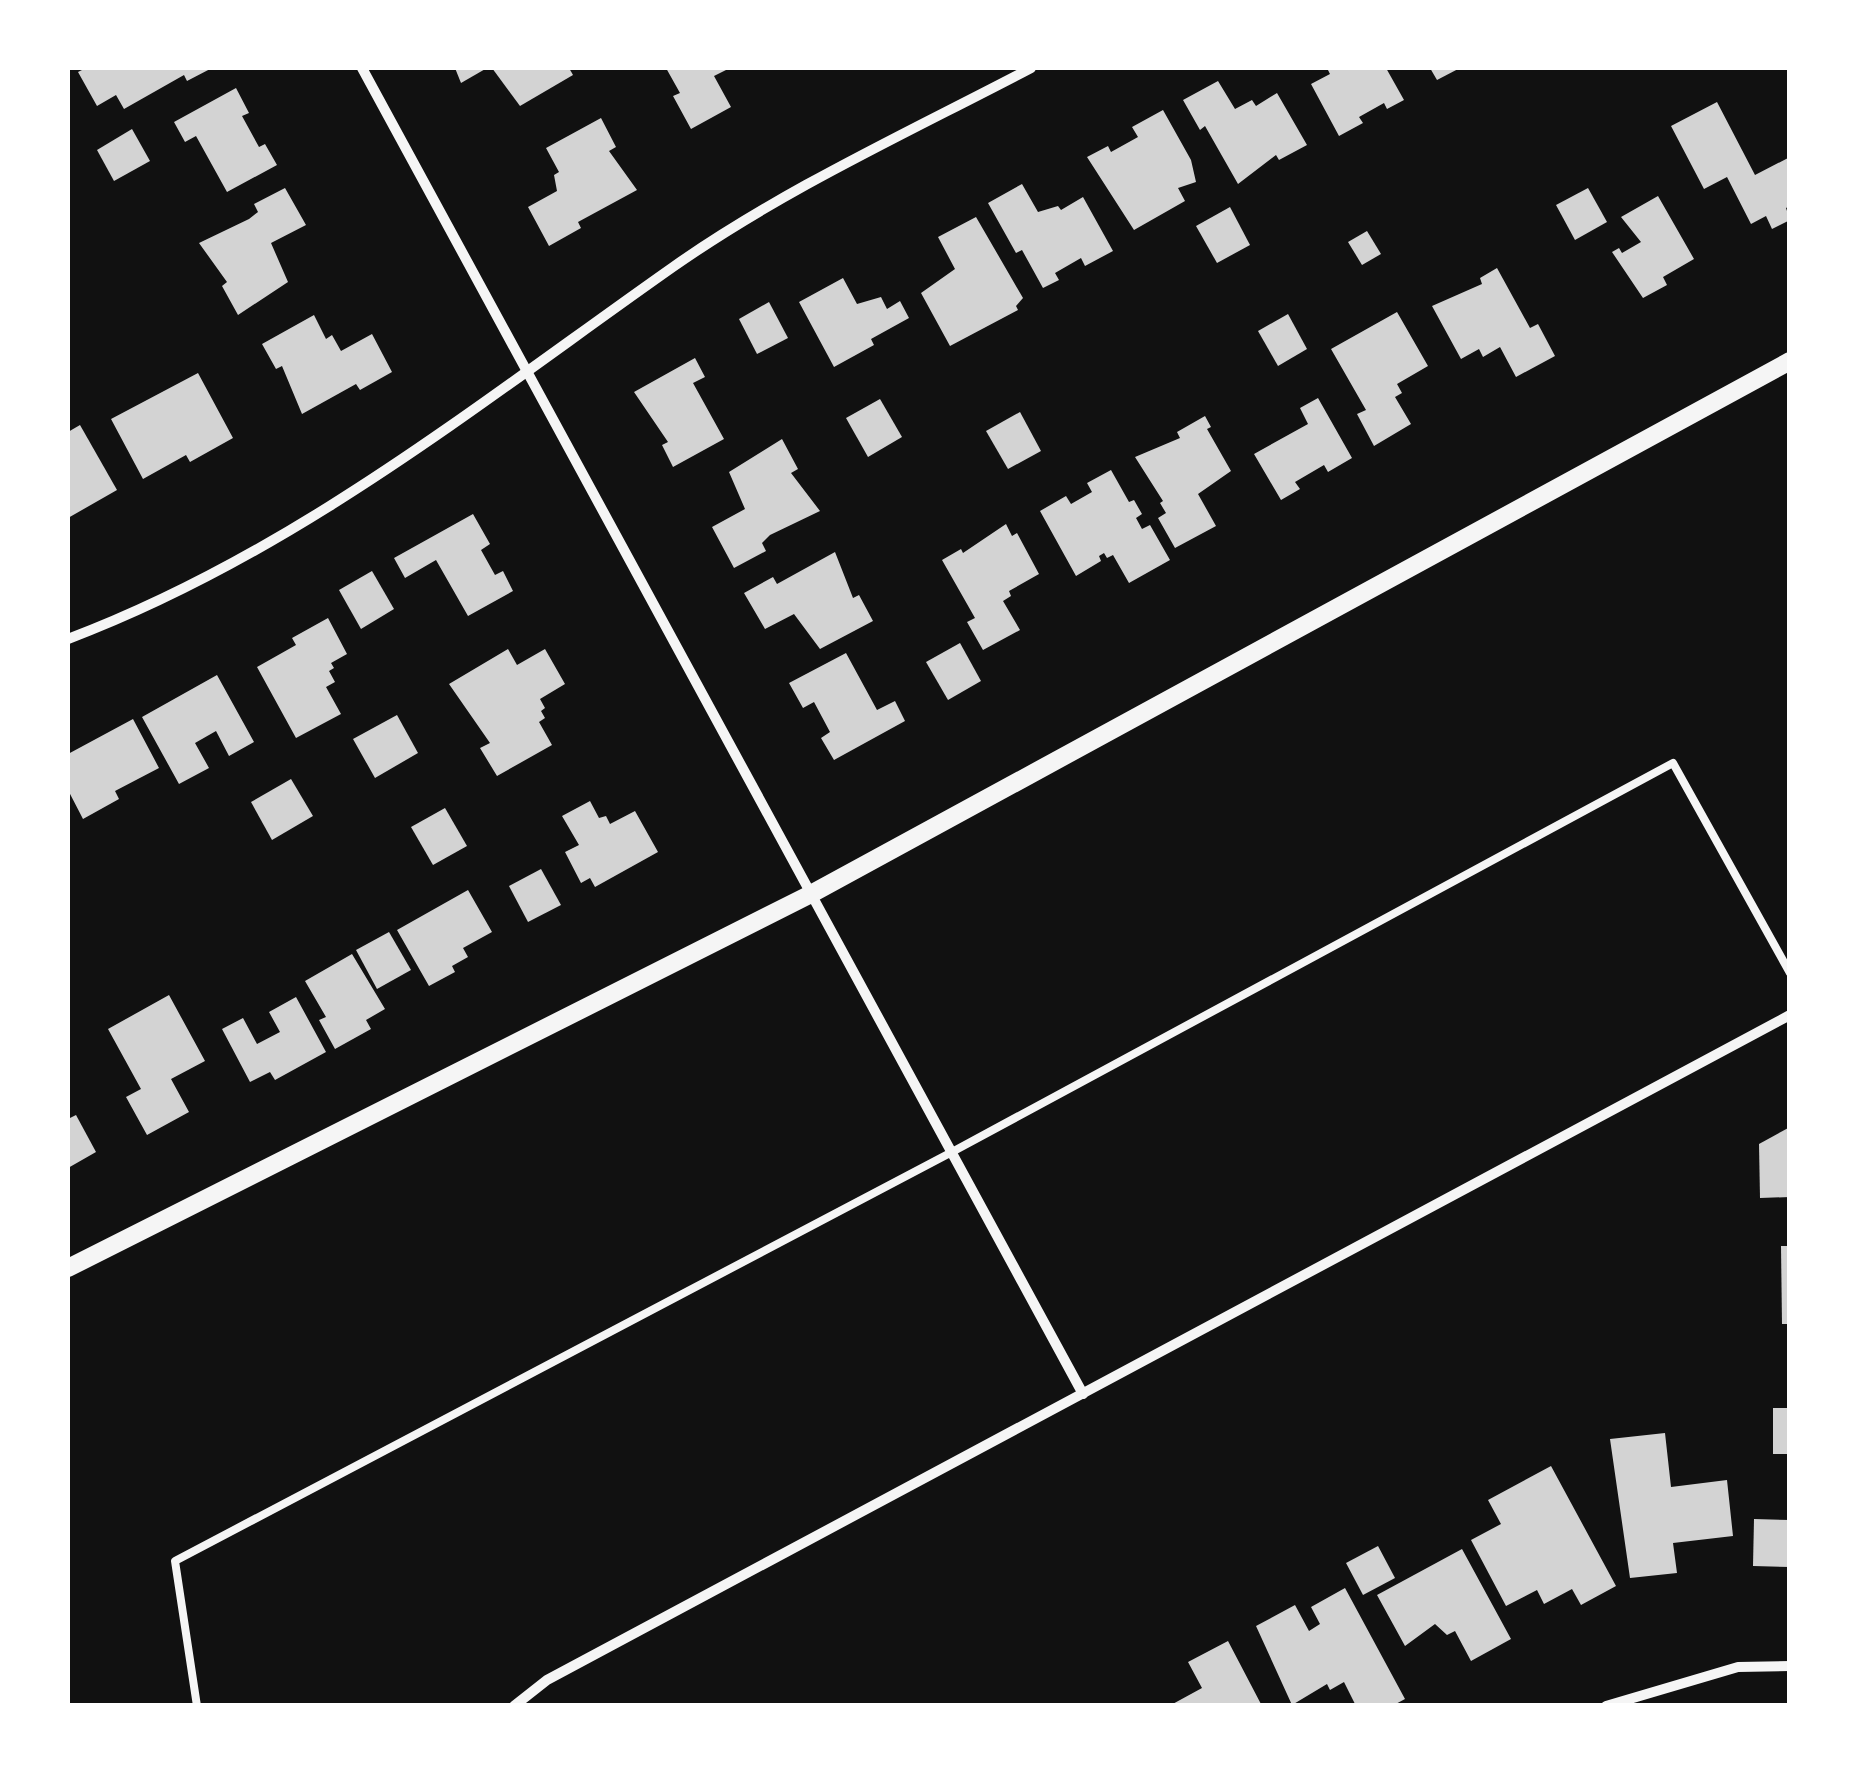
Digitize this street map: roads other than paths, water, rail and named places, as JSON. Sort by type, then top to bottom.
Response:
[{"type":"street","points":[[362,68],[1083,1394]]},
{"type":"street","points":[[68,639],[248,556],[366,485],[528,374],[676,265],[798,191],[1030,68]]},
{"type":"street","points":[[68,1268],[811,894],[1790,361]]},
{"type":"street","points":[[514,1706],[547,1680],[1790,1015]]},
{"type":"street","points":[[1606,1706],[1738,1667],[1790,1666]]},
{"type":"lane","points":[[198,1706],[176,1561],[952,1152],[1673,763],[1790,973]]}]
